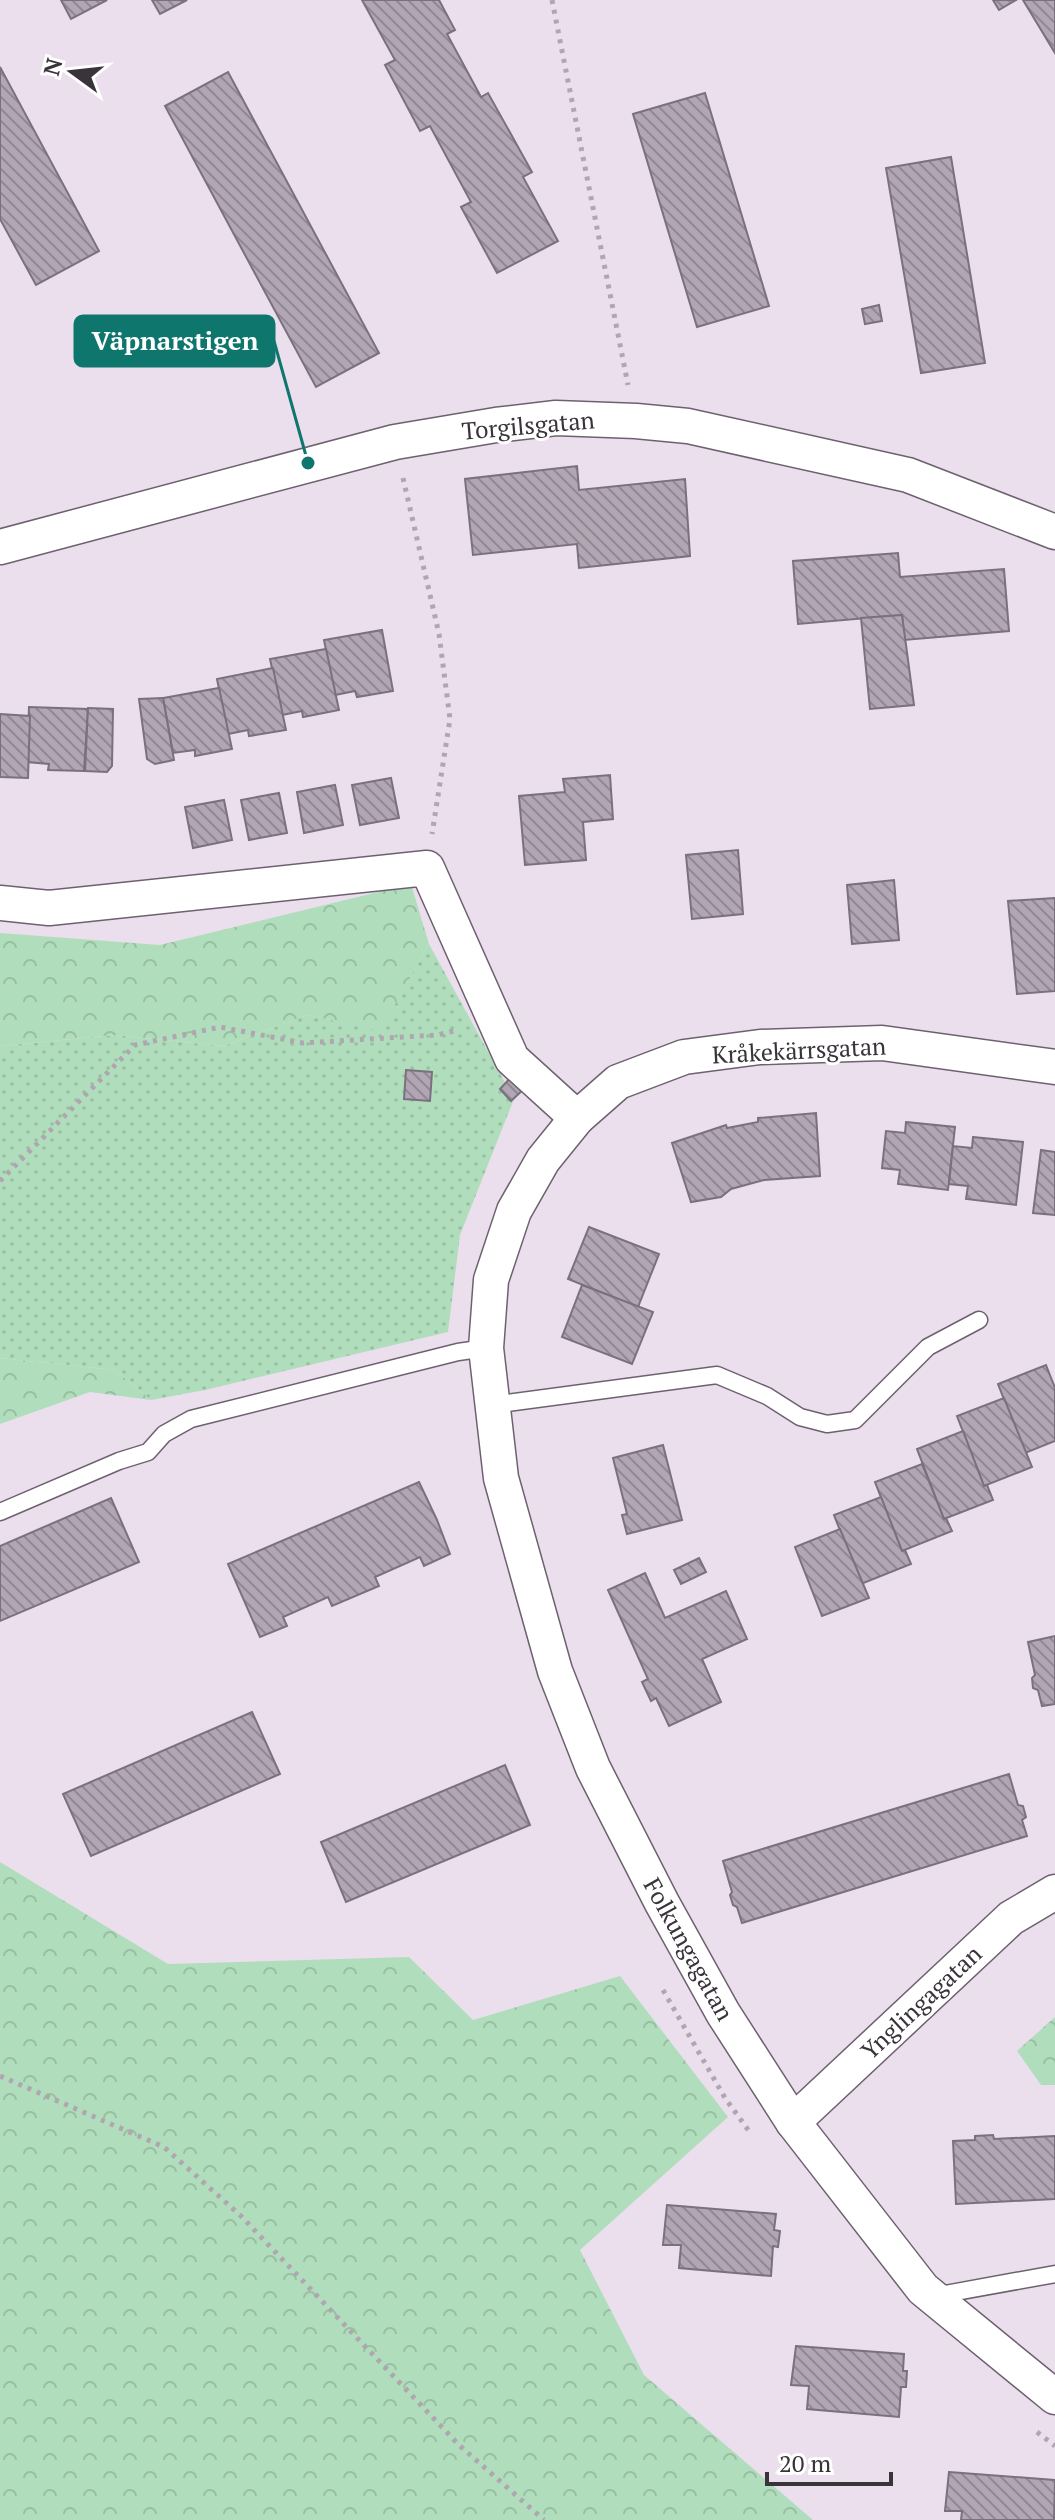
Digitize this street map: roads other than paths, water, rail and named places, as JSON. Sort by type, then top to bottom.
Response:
[{"type":"street","name":"Torgilsgatan","points":[[0,547],[395,442],[556,418],[636,421],[730,434],[908,475],[1055,532]]},
{"type":"street","points":[[0,903],[49,908],[427,868],[512,1059],[577,1118]]},
{"type":"street","name":"Kråkekärrsgatan","points":[[514,1211],[543,1160],[577,1118],[618,1082],[684,1057],[760,1047],[882,1043],[1055,1067]]},
{"type":"street","name":"Folkungagatan","points":[[514,1211],[491,1280],[486,1348],[501,1478],[555,1671],[593,1768],[723,2013],[793,2122],[923,2289],[1055,2397]]},
{"type":"street","name":"Ynglingagatan","points":[[793,2122],[1011,1918],[1055,1892]]},
{"type":"lane","points":[[492,1405],[717,1375],[767,1396],[800,1417],[827,1424],[855,1420],[928,1347],[979,1320]]},
{"type":"lane","points":[[0,1512],[119,1461],[148,1452],[164,1434],[191,1419],[458,1352],[486,1348]]},
{"type":"lane","points":[[932,2296],[1055,2274]]},
{"type":"place","name":"Väpnarstigen","points":[[308,463]]}]
